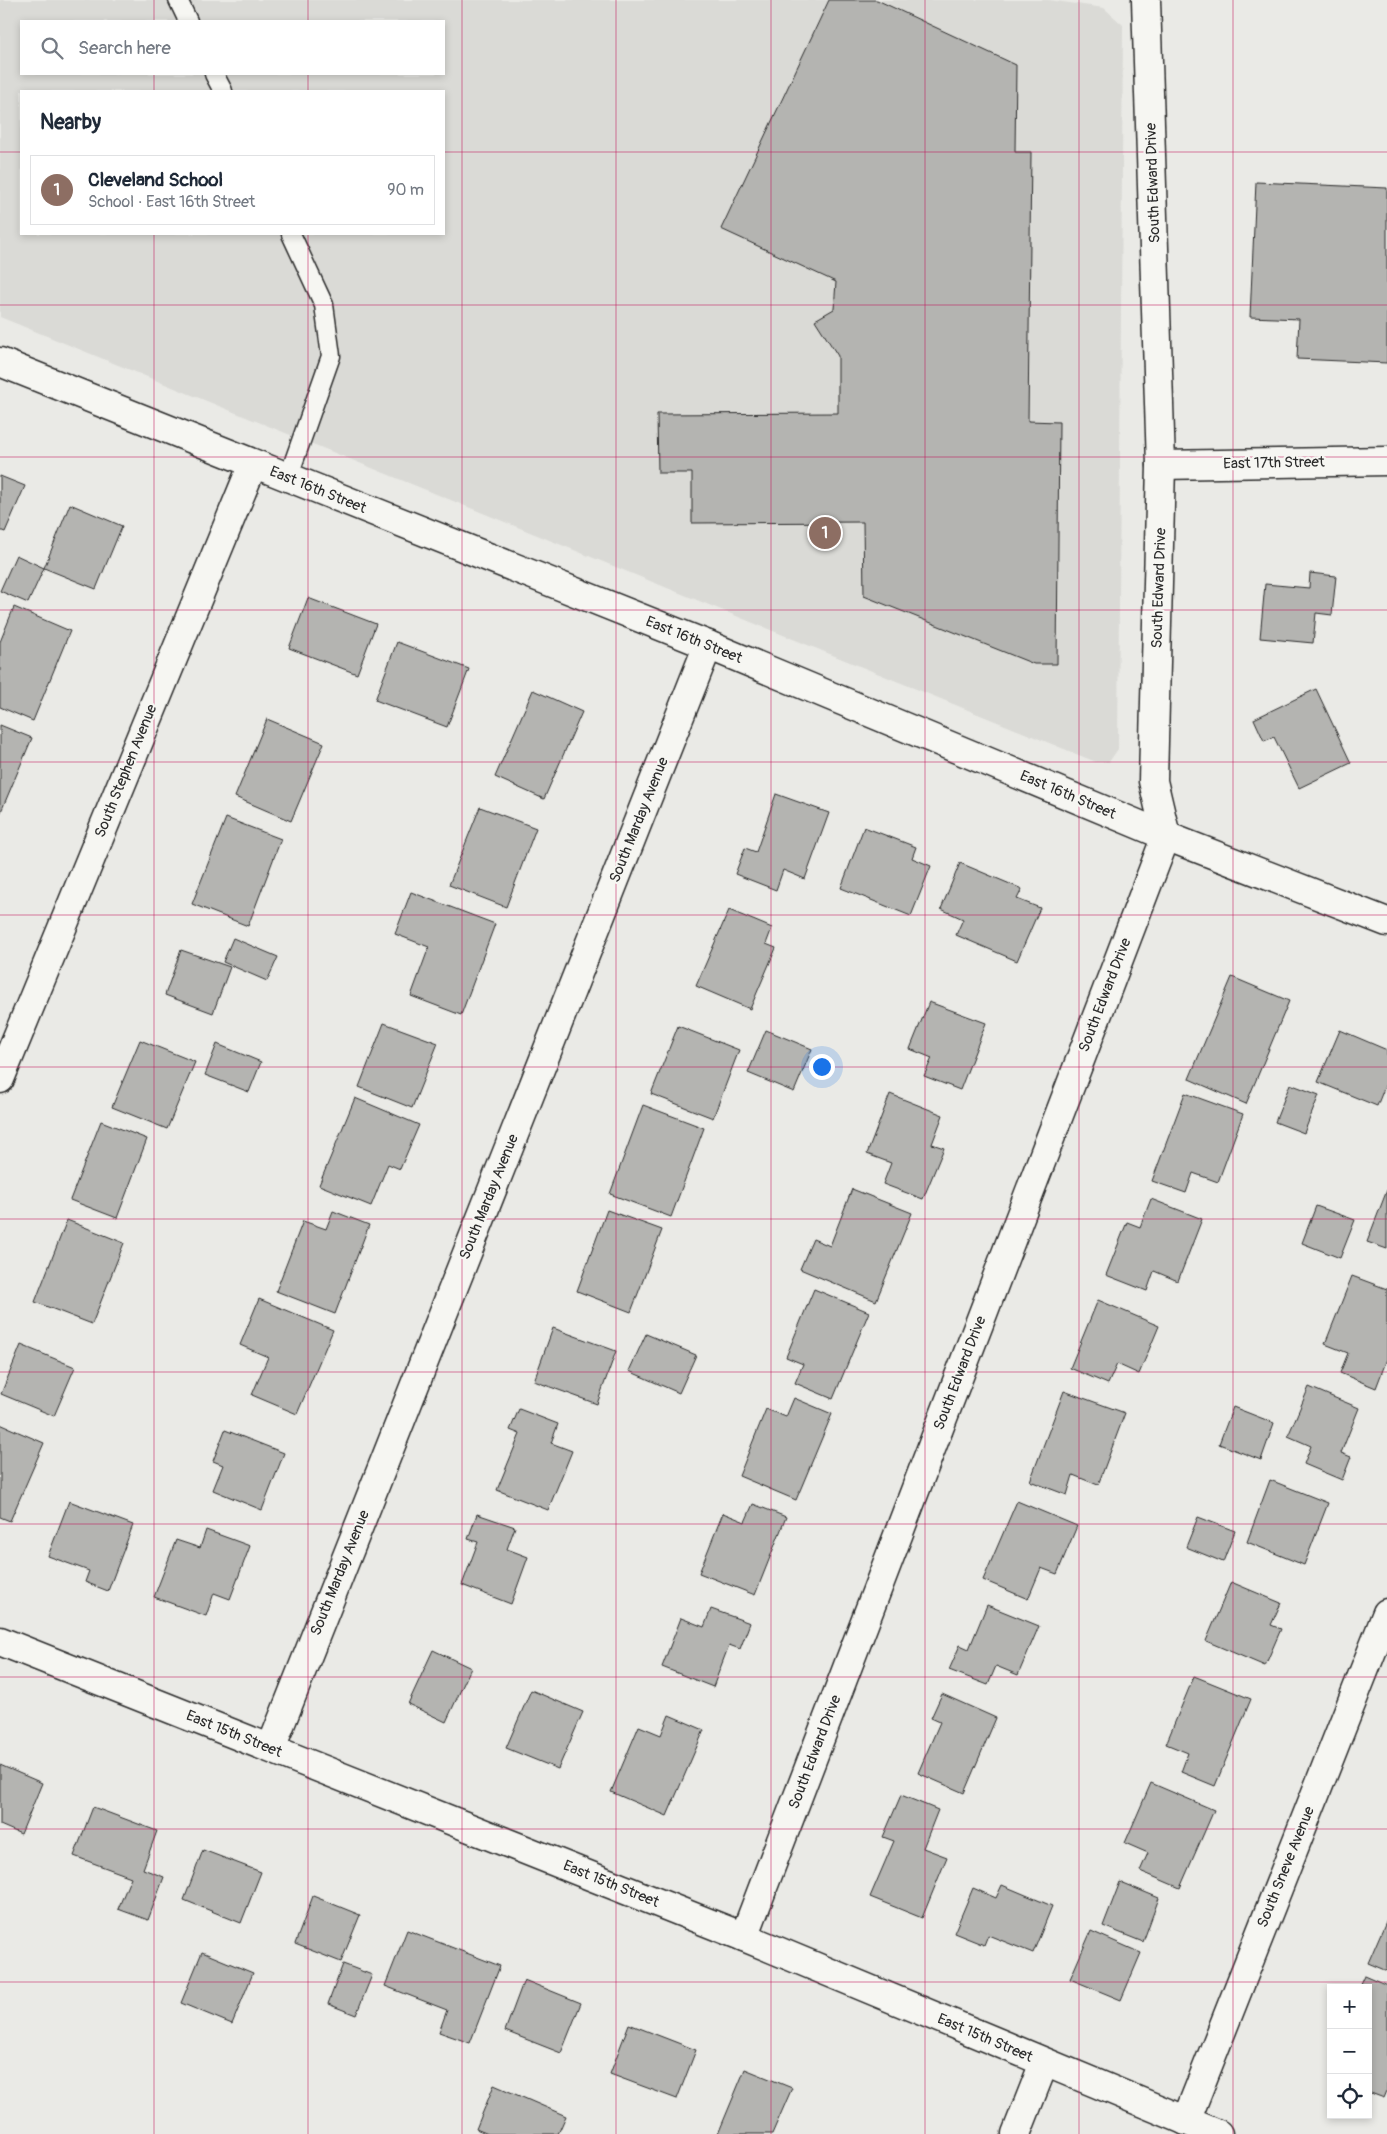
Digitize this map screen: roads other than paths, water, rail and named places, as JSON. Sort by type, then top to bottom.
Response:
[{"type":"street","name":"South Edward Drive","points":[[744,1937],[1166,836],[1153,781],[1161,465],[1146,0]]},
{"type":"street","name":"East 16th Street","points":[[0,362],[708,646],[1166,836],[1387,922]]},
{"type":"street","name":"East 17th Street","points":[[1161,465],[1387,461]]},
{"type":"street","name":"South Stephen Avenue","points":[[0,1079],[253,464]]},
{"type":"street","name":"South Marday Avenue","points":[[271,1748],[708,646]]},
{"type":"street","name":"South Sneve Avenue","points":[[1186,2121],[1387,1613]]},
{"type":"street","name":"East 15th Street","points":[[0,1641],[744,1937],[1218,2134]]},
{"type":"street","points":[[1016,2134],[1044,2063]]},
{"type":"lane","points":[[178,0],[188,20]]},
{"type":"lane","points":[[215,75],[222,90]]},
{"type":"lane","points":[[288,478],[331,356],[324,306],[291,235]]},
{"type":"place","name":"Cleveland School","points":[[825,533]]}]
